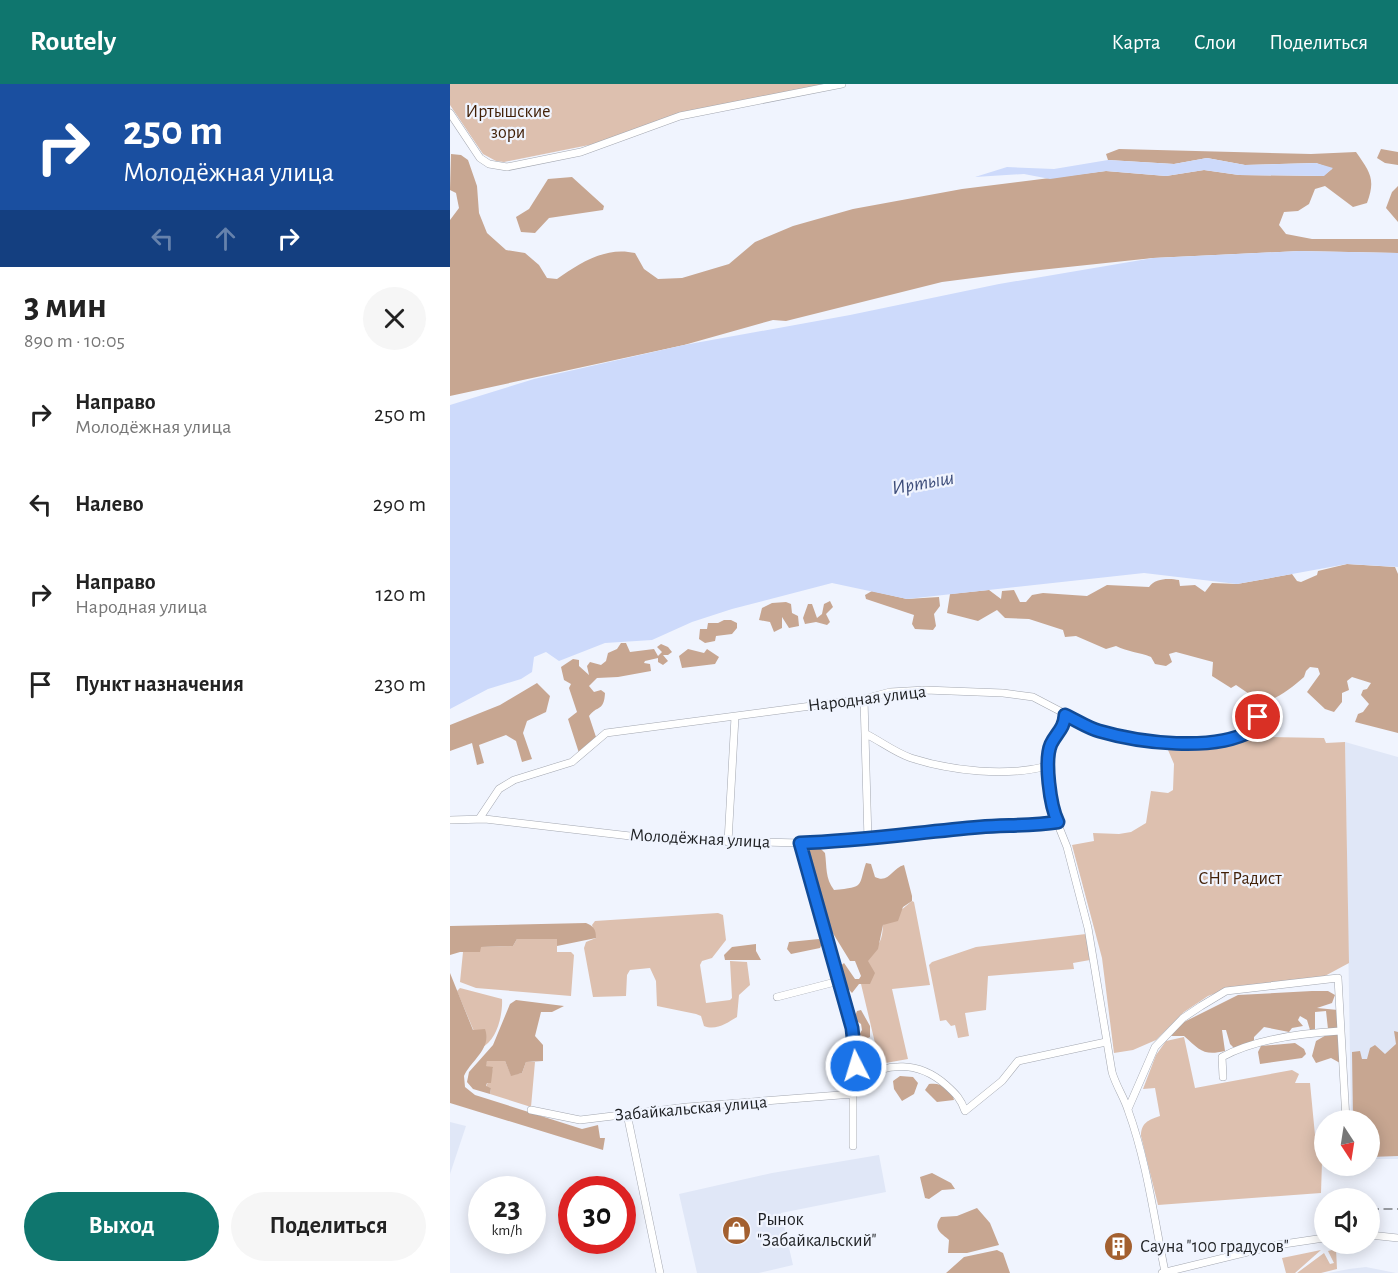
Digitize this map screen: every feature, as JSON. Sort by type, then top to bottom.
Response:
[{"type":"street","points":[[450,113],[480,158],[489,164],[507,166],[581,152],[680,116],[842,84]]},
{"type":"street","name":"Народная улица","points":[[479,819],[499,789],[514,780],[572,762],[606,733],[671,723],[735,717],[864,699],[890,692],[925,690],[1003,693],[1034,697],[1098,731],[1162,742],[1223,741],[1251,731],[1260,708]]},
{"type":"street","points":[[864,699],[868,840]]},
{"type":"street","points":[[1065,715],[1065,726],[1050,746],[1048,766],[1053,812],[1058,822],[1088,928],[1106,1042],[1118,1091],[1128,1108],[1150,1194],[1163,1273],[1277,1245],[1314,1239]]},
{"type":"street","points":[[728,842],[735,717]]},
{"type":"street","points":[[866,734],[912,758],[960,767],[1016,771],[1048,766]]},
{"type":"street","name":"Молодёжная улица","points":[[450,820],[479,819],[656,838],[800,843],[868,840],[980,827],[1058,822]]},
{"type":"street","points":[[800,843],[852,1028],[857,1080],[853,1094],[853,1146]]},
{"type":"street","points":[[1128,1108],[1155,1047],[1183,1018],[1226,992],[1338,978],[1345,1110]]},
{"type":"street","points":[[777,997],[839,981]]},
{"type":"street","points":[[1223,1077],[1222,1057],[1233,1051],[1268,1040],[1340,1031]]},
{"type":"street","points":[[857,1080],[884,1068],[899,1066],[924,1070],[934,1074],[961,1099],[965,1111],[1002,1081],[1018,1061],[1106,1042]]},
{"type":"street","name":"Забайкальская улица","points":[[531,1110],[580,1120],[853,1094]]},
{"type":"street","points":[[627,1114],[660,1273]]},
{"type":"street","points":[[1380,1236],[1398,1238]]},
{"type":"shaded area","points":[[1119,149],[1311,154],[1356,152],[1370,176],[1371,188],[1367,203],[1353,207],[1325,186],[1315,189],[1309,204],[1298,211],[1284,212],[1279,225],[1286,234],[1312,239],[1398,239],[1398,253],[1299,251],[1153,258],[942,282],[786,321],[773,320],[684,345],[450,396],[450,220],[459,208],[456,193],[450,190],[451,154],[461,155],[468,160],[477,186],[479,213],[487,233],[506,250],[525,253],[539,265],[547,278],[557,279],[594,257],[624,251],[635,253],[644,269],[658,279],[682,278],[729,264],[755,242],[793,226],[853,209],[962,189],[1106,171],[1166,176],[1204,170],[1239,175],[1323,176],[1332,169],[1316,163],[1245,165],[1207,158],[1174,164],[1108,160],[1106,154]]},
{"type":"shaded area","points":[[1381,149],[1398,152],[1398,165],[1385,163],[1377,158]]},
{"type":"shaded area","points":[[572,177],[604,206],[603,210],[549,218],[535,233],[521,232],[516,217],[529,209],[548,179]]},
{"type":"shaded area","points":[[1398,186],[1398,222],[1386,208],[1392,192]]},
{"type":"shaded area","points":[[1347,564],[1395,567],[1398,574],[1398,733],[1355,722],[1358,714],[1363,712],[1369,704],[1361,695],[1371,683],[1352,677],[1347,681],[1349,690],[1342,693],[1342,702],[1334,712],[1325,709],[1307,692],[1320,674],[1318,668],[1310,667],[1304,677],[1290,689],[1273,699],[1261,702],[1236,685],[1231,688],[1212,676],[1213,662],[1176,652],[1169,654],[1172,662],[1166,666],[1155,664],[1147,655],[1116,646],[1106,649],[1076,636],[1065,637],[1063,630],[1029,619],[1005,618],[997,610],[978,621],[947,613],[950,594],[989,590],[1001,599],[1002,591],[1014,590],[1020,602],[1026,602],[1032,595],[1043,593],[1087,596],[1107,585],[1149,587],[1158,580],[1167,579],[1179,580],[1180,586],[1195,585],[1205,592],[1212,583],[1237,584],[1292,574],[1297,581],[1301,582],[1317,575],[1318,571]]},
{"type":"shaded area","points":[[872,591],[907,599],[939,597],[940,606],[934,614],[936,626],[933,630],[915,629],[912,624],[914,615],[866,599],[865,595]]},
{"type":"shaded area","points":[[830,601],[833,607],[826,614],[830,622],[827,625],[816,622],[805,624],[803,618],[808,604],[812,604],[817,618],[822,614],[824,604]]},
{"type":"shaded area","points":[[772,603],[791,604],[792,613],[798,616],[799,626],[789,628],[782,617],[782,628],[774,632],[770,622],[759,620],[762,608]]},
{"type":"shaded area","points":[[724,620],[737,623],[737,628],[732,634],[716,636],[715,641],[705,643],[699,639],[700,629],[707,629],[708,623],[718,623]]},
{"type":"shaded area","points":[[621,643],[626,643],[630,652],[654,649],[658,656],[662,652],[657,647],[661,644],[672,652],[663,655],[668,661],[663,665],[658,662],[658,658],[645,661],[644,663],[650,664],[651,671],[597,678],[589,686],[594,692],[601,690],[605,693],[602,706],[589,716],[596,737],[579,753],[568,719],[577,712],[569,688],[571,684],[564,680],[561,667],[573,659],[579,660],[579,666],[589,675],[587,666],[590,662],[601,665],[606,661],[608,653],[617,649]]},
{"type":"shaded area","points":[[688,649],[704,653],[707,649],[719,657],[715,664],[682,668],[679,656]]},
{"type":"shaded area","points":[[537,683],[550,696],[546,712],[527,721],[523,733],[532,759],[522,762],[516,741],[506,735],[479,745],[484,763],[477,765],[472,743],[450,751],[450,725],[500,705]]},
{"type":"shaded area","points":[[1345,742],[1398,757],[1398,1159],[1380,1159],[1380,1110],[1351,1110]]},
{"type":"shaded area","points":[[819,847],[825,853],[828,877],[834,890],[851,888],[859,884],[866,863],[871,864],[875,877],[880,879],[904,865],[912,896],[912,901],[903,907],[898,921],[883,925],[878,949],[868,961],[875,973],[870,984],[859,984],[852,993],[845,985],[838,968],[844,963],[855,979],[861,976],[855,961],[850,961],[826,922],[814,890],[805,853],[811,848]]},
{"type":"shaded area","points":[[586,923],[594,929],[596,938],[557,946],[557,939],[517,939],[513,946],[481,947],[480,952],[460,952],[450,955],[450,926]]},
{"type":"shaded area","points":[[819,939],[822,944],[820,948],[791,954],[787,949],[789,942]]},
{"type":"shaded area","points":[[756,944],[756,951],[761,960],[725,960],[724,955],[732,947]]},
{"type":"shaded area","points":[[450,973],[473,1030],[485,1029],[486,1036],[486,1043],[480,1054],[464,1076],[465,1087],[475,1095],[582,1129],[598,1125],[600,1138],[605,1138],[603,1150],[450,1103]]},
{"type":"shaded area","points":[[1328,991],[1335,995],[1332,1003],[1317,1008],[1338,1010],[1339,1029],[1328,1029],[1326,1011],[1315,1012],[1315,1031],[1310,1030],[1307,1020],[1300,1016],[1298,1020],[1303,1026],[1292,1028],[1289,1032],[1264,1027],[1254,1037],[1254,1044],[1234,1048],[1230,1044],[1226,1030],[1222,1030],[1225,1051],[1212,1053],[1202,1051],[1184,1036],[1171,1036],[1180,1024],[1238,995]]},
{"type":"shaded area","points":[[516,1000],[564,1006],[552,1012],[541,1012],[535,1036],[543,1045],[543,1061],[526,1062],[522,1073],[511,1076],[505,1061],[487,1061],[486,1066],[493,1067],[491,1083],[487,1083],[486,1086],[491,1088],[490,1094],[473,1089],[467,1082],[469,1072],[493,1045],[510,1004]]},
{"type":"shaded area","points":[[861,1010],[870,1026],[870,1037],[866,1039],[859,1035],[862,1030],[861,1024],[854,1019],[857,1011]]},
{"type":"shaded area","points":[[1394,1031],[1398,1032],[1398,1156],[1380,1157],[1380,1110],[1353,1110],[1352,1052],[1360,1051],[1362,1059],[1367,1059],[1370,1048],[1375,1045],[1385,1054],[1396,1044]]},
{"type":"shaded area","points":[[1328,1034],[1338,1034],[1340,1063],[1331,1058],[1316,1063],[1312,1056],[1316,1041]]},
{"type":"shaded area","points":[[1295,1043],[1304,1049],[1306,1054],[1302,1058],[1260,1064],[1258,1052],[1261,1046]]},
{"type":"shaded area","points":[[900,1076],[913,1077],[918,1083],[914,1094],[902,1101],[894,1089],[893,1081]]},
{"type":"shaded area","points":[[929,1084],[945,1087],[954,1100],[937,1102],[925,1090]]},
{"type":"shaded area","points":[[450,1122],[466,1126],[450,1174]]},
{"type":"shaded area","name":"Рынок \"Забайкальский\"","points":[[879,1155],[886,1192],[781,1213],[793,1265],[759,1273],[697,1273],[679,1194],[772,1173]]},
{"type":"shaded area","points":[[932,1173],[951,1183],[955,1189],[942,1190],[929,1199],[925,1198],[920,1177]]},
{"type":"shaded area","points":[[977,1208],[990,1223],[999,1245],[967,1253],[948,1253],[949,1240],[937,1228],[938,1221],[941,1217],[957,1216]]},
{"type":"shaded area","points":[[997,1250],[1003,1253],[1010,1273],[946,1273],[964,1257]]},
{"type":"shaded area","points":[[1366,1267],[1396,1273],[1328,1273],[1349,1269]]},
{"type":"green space","name":"Иртышские зори","points":[[450,84],[828,84],[673,117],[599,143],[504,162],[496,161],[483,154],[450,105]]},
{"type":"green space","name":"СНТ Радист","points":[[1263,737],[1324,738],[1326,743],[1345,742],[1349,963],[1323,977],[1224,990],[1208,996],[1184,1012],[1156,1040],[1133,1050],[1114,1053],[1102,958],[1072,845],[1094,841],[1093,833],[1131,832],[1146,823],[1151,791],[1168,793],[1173,790],[1174,764],[1168,750],[1169,745],[1230,745],[1230,741]]},
{"type":"green space","points":[[912,901],[930,985],[892,989],[908,1059],[880,1064],[861,984],[864,984],[868,960],[880,942],[883,925]]},
{"type":"green space","points":[[718,913],[723,915],[726,940],[712,958],[702,961],[700,965],[706,1003],[732,998],[730,961],[747,962],[750,985],[739,995],[737,1017],[713,1028],[704,1026],[701,1016],[696,1014],[657,1006],[656,981],[650,968],[630,970],[627,975],[626,996],[593,997],[584,948],[586,942],[596,938],[592,925],[595,921]]},
{"type":"green space","points":[[1086,934],[1090,960],[1073,963],[1074,969],[988,976],[986,1010],[965,1013],[969,1036],[958,1038],[955,1025],[951,1026],[946,1020],[940,1021],[929,965],[932,962],[976,947]]},
{"type":"green space","points":[[517,939],[557,939],[557,952],[571,952],[574,955],[571,996],[476,988],[460,982],[463,952],[479,952],[480,947],[513,946]]},
{"type":"green space","points":[[460,988],[502,999],[500,1019],[495,1033],[491,1040],[481,1048],[457,991]]},
{"type":"green space","points":[[1184,1037],[1195,1088],[1292,1070],[1299,1074],[1295,1083],[1310,1083],[1314,1125],[1314,1176],[1322,1176],[1321,1188],[1314,1188],[1314,1194],[1158,1205],[1141,1136],[1142,1128],[1146,1123],[1160,1116],[1155,1088],[1143,1089],[1156,1055],[1166,1041]]},
{"type":"green space","points":[[487,1061],[505,1061],[511,1075],[522,1073],[526,1062],[535,1062],[531,1107],[490,1094],[491,1088],[486,1087],[493,1068],[485,1066]]},
{"type":"green space","points":[[1314,1251],[1316,1254],[1295,1273],[1286,1273],[1282,1258]]},
{"type":"green space","points":[[1323,1254],[1330,1264],[1334,1263],[1330,1254],[1336,1254],[1337,1269],[1321,1273],[1297,1273]]},
{"type":"water","points":[[1207,158],[1245,165],[1316,163],[1333,168],[1324,176],[1239,175],[1204,170],[1166,176],[1106,171],[1050,179],[1024,174],[975,177],[1007,167],[1054,169],[1108,160],[1174,164]]},
{"type":"water","name":"Иртыш","points":[[1299,251],[1398,253],[1398,567],[1347,564],[1237,584],[1144,573],[907,599],[832,583],[732,609],[692,622],[652,640],[605,643],[559,661],[546,652],[534,657],[532,672],[521,679],[488,689],[450,709],[450,405],[534,379],[684,345],[850,315],[999,284],[1153,258]]},
{"type":"railway","points":[[1380,1209],[1398,1209]]},
{"type":"place","name":"Рынок \"Забайкальский\"","points":[[736,1230]]},
{"type":"place","name":"Сауна \"100 градусов\"","points":[[1119,1247]]},
{"type":"route","points":[[856,1066],[852,1028],[800,843],[868,840],[980,827],[1058,822],[1053,812],[1048,756],[1050,746],[1065,726],[1065,715],[1098,731],[1162,742],[1223,741],[1251,731],[1258,717]]}]
